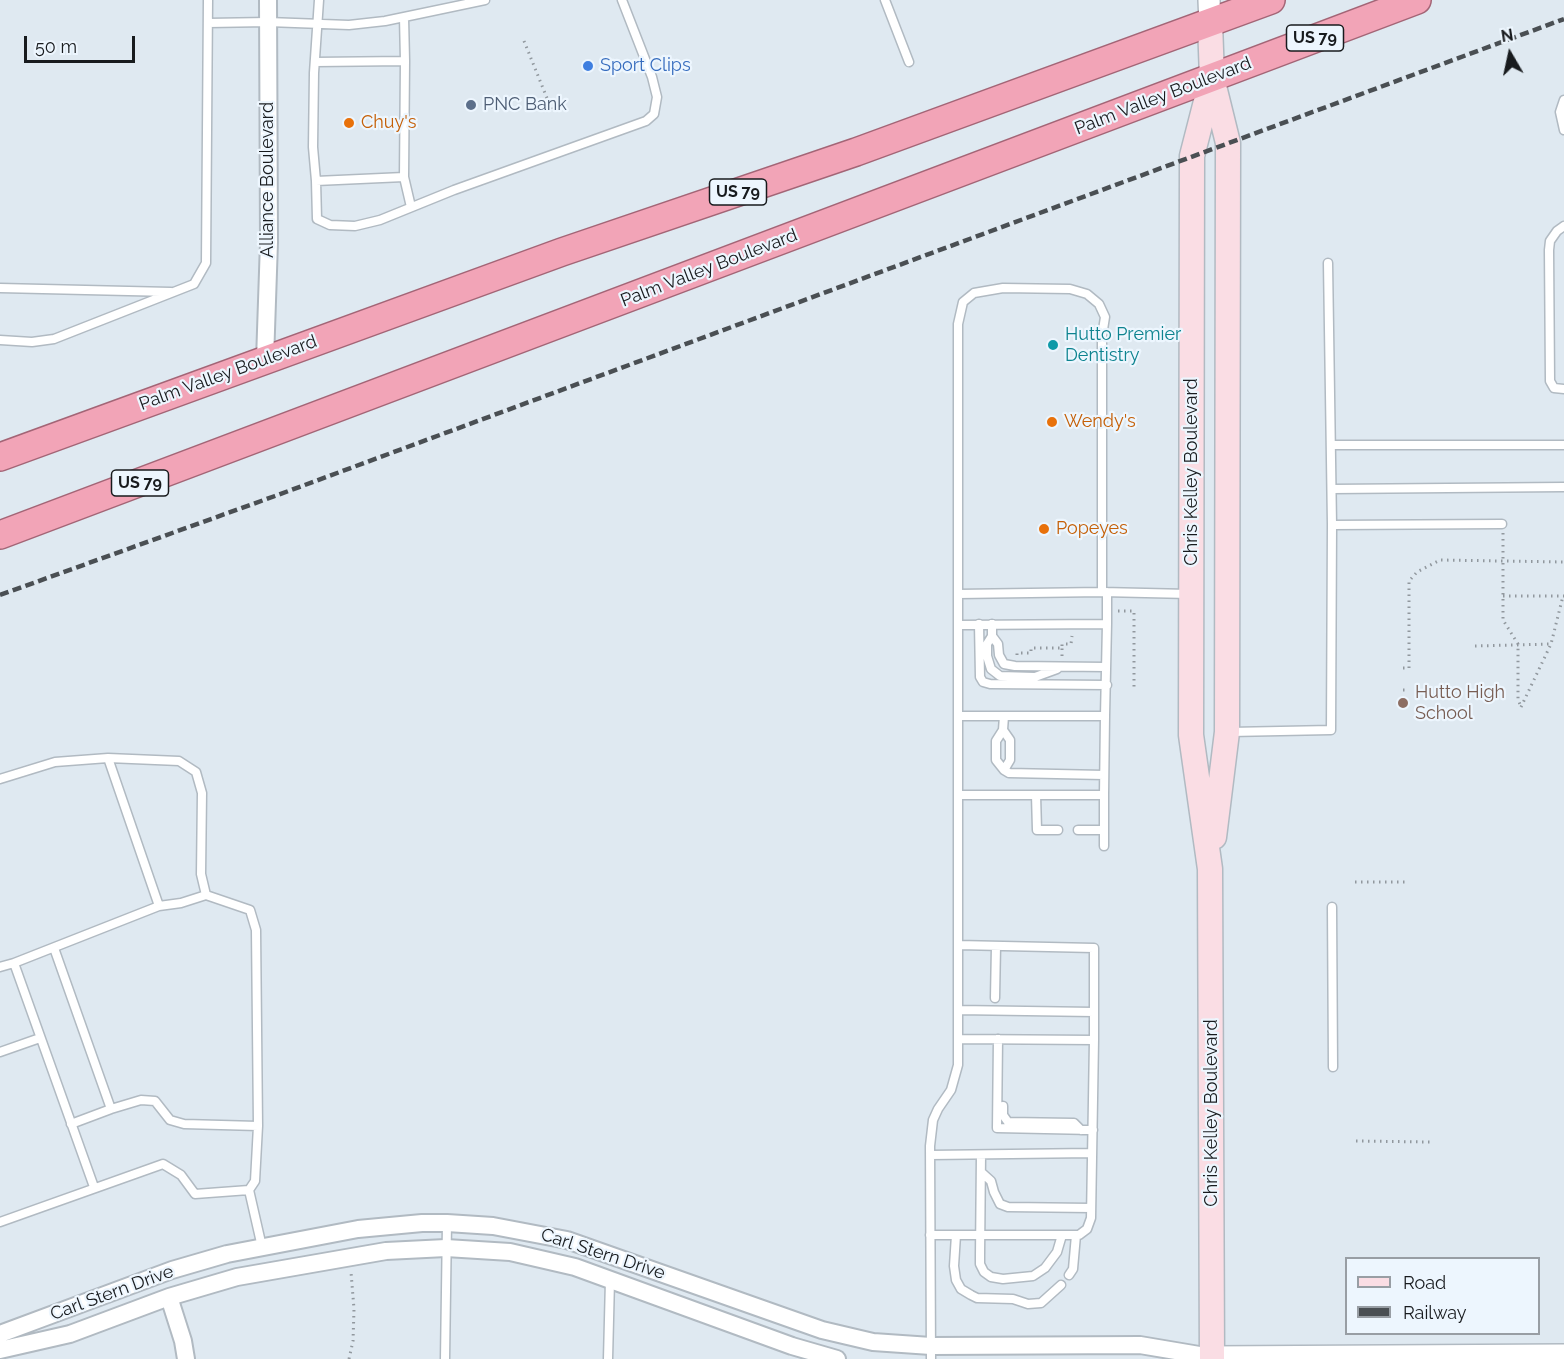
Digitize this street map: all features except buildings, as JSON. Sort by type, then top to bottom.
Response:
[{"type":"highway","name":"Palm Valley Boulevard","points":[[0,457],[562,252],[867,148],[1209,12],[1271,0]]},
{"type":"highway","name":"Palm Valley Boulevard","points":[[0,535],[1417,0]]},
{"type":"main road","name":"Chris Kelley Boulevard","points":[[1207,1358],[1210,869],[1227,732],[1228,143],[1212,78],[1209,12]]},
{"type":"main road","name":"Chris Kelley Boulevard","points":[[1210,869],[1191,735],[1192,156],[1212,78]]},
{"type":"street","name":"Alliance Boulevard","points":[[265,360],[269,231],[268,0]]},
{"type":"street","name":"Carl Stern Drive","points":[[0,1334],[172,1270],[227,1254],[380,1226],[447,1223],[493,1226],[567,1240],[822,1329],[873,1342],[932,1353],[1140,1345],[1207,1358],[1564,1355]]},
{"type":"street","name":"Carl Stern Drive","points":[[0,1350],[70,1334],[218,1281],[386,1251],[446,1248],[510,1252],[564,1264],[792,1346],[837,1359]]},
{"type":"street","points":[[169,1297],[180,1330],[186,1359]]},
{"type":"lane","points":[[0,340],[32,342],[54,339],[194,284],[206,263],[208,0]]},
{"type":"lane","points":[[319,0],[313,147],[317,219],[330,225],[355,226],[380,220],[646,121],[654,114],[657,97],[652,77],[622,0]]},
{"type":"lane","points":[[208,23],[268,22],[349,25],[404,17],[485,0]]},
{"type":"lane","points":[[885,0],[909,63]]},
{"type":"lane","points":[[404,17],[404,177],[411,207]]},
{"type":"lane","points":[[315,62],[405,61]]},
{"type":"lane","points":[[1564,100],[1560,112],[1564,130]]},
{"type":"lane","points":[[316,181],[404,177]]},
{"type":"lane","points":[[1564,226],[1550,241],[1549,250],[1550,381],[1554,388],[1564,389]]},
{"type":"lane","points":[[1227,732],[1331,730],[1332,489],[1328,263]]},
{"type":"lane","points":[[0,288],[174,292]]},
{"type":"lane","points":[[932,1353],[930,1155],[933,1120],[951,1090],[956,1076],[958,1039],[958,324],[963,302],[974,293],[1003,288],[1070,289],[1087,294],[1099,304],[1105,317],[1102,360],[1107,624],[1104,846]]},
{"type":"lane","points":[[1331,445],[1564,445]]},
{"type":"lane","points":[[1332,489],[1564,487]]},
{"type":"lane","points":[[1332,525],[1502,524]]},
{"type":"lane","points":[[958,594],[1105,592],[1192,594]]},
{"type":"lane","points":[[979,624],[980,677],[983,682],[990,684],[1107,685]]},
{"type":"lane","points":[[992,624],[992,636],[987,644],[987,656],[991,669],[1000,676],[1035,677],[1063,665]]},
{"type":"lane","points":[[958,625],[1107,624]]},
{"type":"lane","points":[[992,636],[998,644],[999,656],[1004,664],[1106,667]]},
{"type":"lane","points":[[958,716],[1105,716]]},
{"type":"lane","points":[[1004,716],[1003,730],[996,741],[996,760],[1009,773],[1104,775]]},
{"type":"lane","points":[[1003,730],[1010,740],[1010,760],[1004,770]]},
{"type":"lane","points":[[108,758],[159,906]]},
{"type":"lane","points":[[0,779],[55,762],[108,758],[179,761],[196,772],[202,793],[201,874],[206,895]]},
{"type":"lane","points":[[958,795],[1104,795]]},
{"type":"lane","points":[[1036,795],[1036,830],[1058,830]]},
{"type":"lane","points":[[1078,830],[1104,830]]},
{"type":"lane","points":[[0,967],[159,906],[181,903],[206,895],[250,910],[256,930],[258,1126],[255,1181],[249,1190],[262,1247]]},
{"type":"lane","points":[[1332,907],[1333,1067]]},
{"type":"lane","points":[[930,1235],[1079,1235],[1087,1228],[1091,1218],[1094,948],[958,945]]},
{"type":"lane","points":[[995,998],[996,946]]},
{"type":"lane","points":[[54,948],[111,1110]]},
{"type":"lane","points":[[14,963],[94,1188]]},
{"type":"lane","points":[[958,1010],[1094,1012]]},
{"type":"lane","points":[[0,1052],[40,1038]]},
{"type":"lane","points":[[958,1039],[1094,1040]]},
{"type":"lane","points":[[998,1040],[997,1128],[1093,1131]]},
{"type":"lane","points":[[71,1124],[141,1100],[155,1101],[170,1120],[184,1124],[258,1126]]},
{"type":"lane","points":[[930,1155],[1092,1153]]},
{"type":"lane","points":[[981,1155],[980,1264],[984,1272],[991,1277],[1003,1279],[1022,1279],[1033,1276],[1045,1268],[1057,1252],[1062,1235]]},
{"type":"lane","points":[[0,1222],[164,1164],[182,1175],[195,1194],[249,1190]]},
{"type":"lane","points":[[981,1172],[992,1181],[1000,1204],[1008,1207],[1091,1208]]},
{"type":"lane","points":[[445,1359],[447,1223]]},
{"type":"lane","points":[[956,1235],[954,1266],[957,1280],[961,1289],[977,1298],[1014,1299],[1028,1304],[1041,1303],[1061,1285]]},
{"type":"lane","points":[[1069,1275],[1073,1269],[1076,1235]]},
{"type":"lane","points":[[608,1359],[610,1280]]},
{"type":"path","points":[[524,41],[553,113]]},
{"type":"path","points":[[1502,524],[1503,620],[1518,644],[1518,699],[1521,707],[1551,644],[1564,596],[1503,596]]},
{"type":"path","points":[[1403,668],[1409,668],[1409,581],[1417,572],[1440,560],[1564,562]]},
{"type":"path","points":[[1118,611],[1134,611],[1134,690]]},
{"type":"path","points":[[1063,665],[1062,644],[1071,644],[1071,636],[1080,636]]},
{"type":"path","points":[[1475,645],[1551,644]]},
{"type":"path","points":[[1016,660],[1017,652],[1030,653],[1031,648],[1062,648]]},
{"type":"path","points":[[1355,882],[1409,882]]},
{"type":"path","points":[[1356,1141],[1431,1142]]},
{"type":"path","points":[[349,1359],[353,1341],[354,1309],[351,1270]]},
{"type":"railway","points":[[0,595],[275,496],[1564,19]]},
{"type":"place","name":"Sport Clips","points":[[588,66]]},
{"type":"place","name":"PNC Bank","points":[[471,105]]},
{"type":"place","name":"Chuy's","points":[[349,123]]},
{"type":"place","name":"Hutto Premier Dentistry","points":[[1053,345]]},
{"type":"place","name":"Wendy's","points":[[1052,422]]},
{"type":"place","name":"Popeyes","points":[[1044,529]]},
{"type":"place","name":"Hutto High School","points":[[1403,703]]}]
